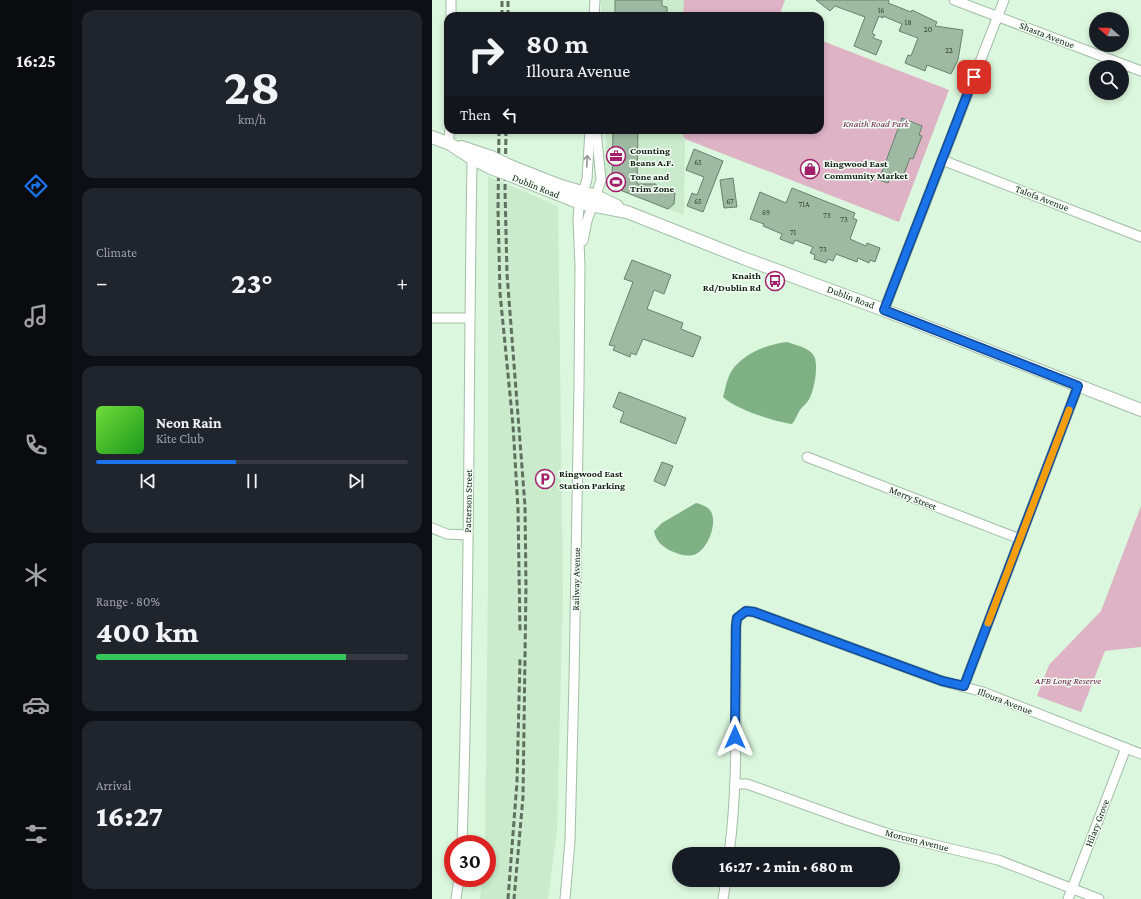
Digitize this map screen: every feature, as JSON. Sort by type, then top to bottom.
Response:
[{"type":"main road","name":"Dublin Road","points":[[432,137],[510,170],[554,184],[582,198],[611,202],[627,212],[743,258],[884,310],[1141,410]]},
{"type":"street","points":[[451,0],[451,12]]},
{"type":"street","points":[[594,12],[595,0]]},
{"type":"street","name":"Shasta Avenue","points":[[954,0],[1139,70]]},
{"type":"street","points":[[884,310],[1004,0]]},
{"type":"street","points":[[1139,70],[1141,60]]},
{"type":"street","points":[[449,143],[450,134]]},
{"type":"street","name":"Railway Avenue","points":[[565,899],[570,841],[574,681],[579,385],[580,258],[578,220],[587,179],[590,134]]},
{"type":"street","name":"Railway Avenue","points":[[580,258],[586,226],[601,180],[596,134]]},
{"type":"street","name":"Patterson Street","points":[[462,835],[467,712],[470,318],[474,155]]},
{"type":"street","name":"Talofa Avenue","points":[[942,160],[1141,237]]},
{"type":"street","points":[[432,318],[470,318]]},
{"type":"street","points":[[964,686],[1078,386]]},
{"type":"street","name":"Merry Street","points":[[807,457],[1020,539]]},
{"type":"street","points":[[432,528],[447,534],[468,535]]},
{"type":"street","name":"Illoura Avenue","points":[[735,784],[736,626],[737,618],[740,614],[746,611],[754,612],[942,681],[983,692],[1141,754]]},
{"type":"street","name":"Hilary Grove","points":[[1068,899],[1126,748]]},
{"type":"street","points":[[730,847],[734,820],[735,784]]},
{"type":"street","name":"Morcom Avenue","points":[[735,784],[747,784],[850,822],[889,834],[998,860],[1099,899]]},
{"type":"street","points":[[456,899],[458,887]]},
{"type":"street","points":[[724,899],[725,887]]},
{"type":"shaded area","points":[[601,0],[684,0],[683,12],[601,12]]},
{"type":"shaded area","points":[[606,134],[683,134],[685,139],[684,215],[605,185]]},
{"type":"shaded area","points":[[488,176],[558,206],[563,591],[557,831],[548,899],[480,899],[481,887],[496,887],[496,835],[485,835],[488,582]]},
{"type":"shaded area","points":[[787,342],[809,350],[814,356],[816,366],[815,379],[810,397],[792,424],[756,414],[729,402],[723,397],[729,376],[739,363],[746,357],[762,348]]},
{"type":"shaded area","points":[[696,503],[707,507],[712,515],[712,529],[707,543],[698,553],[693,555],[684,555],[669,550],[659,542],[654,531],[662,523]]},
{"type":"green space","points":[[684,0],[785,0],[780,12],[683,12]]},
{"type":"green space","name":"Knaith Road Park","points":[[824,42],[949,90],[899,222],[685,139],[683,134],[824,134]]},
{"type":"green space","name":"AFB Long Reserve","points":[[1141,506],[1141,647],[1105,651],[1081,712],[1037,696],[1049,665],[1101,611]]},
{"type":"building","points":[[615,0],[662,0],[662,6],[667,7],[667,12],[615,12]]},
{"type":"building","points":[[816,0],[889,0],[888,3],[911,12],[912,10],[937,22],[935,26],[963,30],[958,60],[951,74],[927,65],[925,71],[905,63],[908,55],[911,56],[918,38],[899,31],[902,24],[883,16],[883,18],[879,16],[872,33],[875,35],[873,38],[882,41],[876,55],[854,46],[865,17],[835,6],[830,11]]},
{"type":"building","points":[[902,118],[922,126],[919,135],[922,136],[913,159],[910,158],[902,179],[891,176],[888,183],[879,180]]},
{"type":"building","points":[[613,134],[638,134],[637,184],[656,184],[656,192],[675,193],[674,204],[668,209],[615,188],[612,183]]},
{"type":"building","points":[[694,149],[723,161],[703,212],[687,206],[692,193],[697,195],[704,177],[686,170]]},
{"type":"building","points":[[733,178],[737,207],[724,208],[720,180]]},
{"type":"building","points":[[792,188],[855,213],[853,218],[857,220],[850,239],[866,246],[867,243],[880,248],[875,262],[870,260],[869,263],[858,258],[857,262],[836,254],[833,261],[828,259],[826,263],[814,259],[815,255],[810,253],[813,247],[795,240],[793,244],[780,239],[782,234],[763,226],[764,224],[750,219],[760,192],[786,203]]},
{"type":"building","points":[[632,260],[671,275],[664,294],[654,290],[647,309],[683,323],[681,329],[701,337],[693,357],[643,339],[636,355],[631,353],[630,357],[613,350],[615,346],[609,345],[633,282],[624,279]]},
{"type":"building","points":[[619,392],[686,418],[676,444],[620,422],[624,412],[613,407]]},
{"type":"building","points":[[662,462],[673,466],[665,486],[654,481]]},
{"type":"railway","points":[[502,0],[502,12]]},
{"type":"railway","points":[[508,0],[508,12]]},
{"type":"railway","points":[[499,134],[498,210],[500,293],[513,425],[518,509],[520,631]]},
{"type":"railway","points":[[506,134],[505,190],[507,274],[525,506],[526,586],[523,797],[514,899]]},
{"type":"railway","points":[[508,899],[517,782],[520,659]]},
{"type":"slow traffic","points":[[988,623],[1069,410]]},
{"type":"place","name":"Counting Beans A.F.","points":[[616,156]]},
{"type":"place","name":"Ringwood East Community Market","points":[[810,169]]},
{"type":"place","name":"Tone and Trim Zone","points":[[616,182]]},
{"type":"place","name":"Knaith Rd/Dublin Rd","points":[[775,281]]},
{"type":"place","name":"Ringwood East Station Parking","points":[[545,479]]},
{"type":"route","points":[[735,737],[736,626],[737,618],[740,614],[746,611],[754,612],[942,681],[964,686],[1078,386],[884,310],[974,77]]}]
